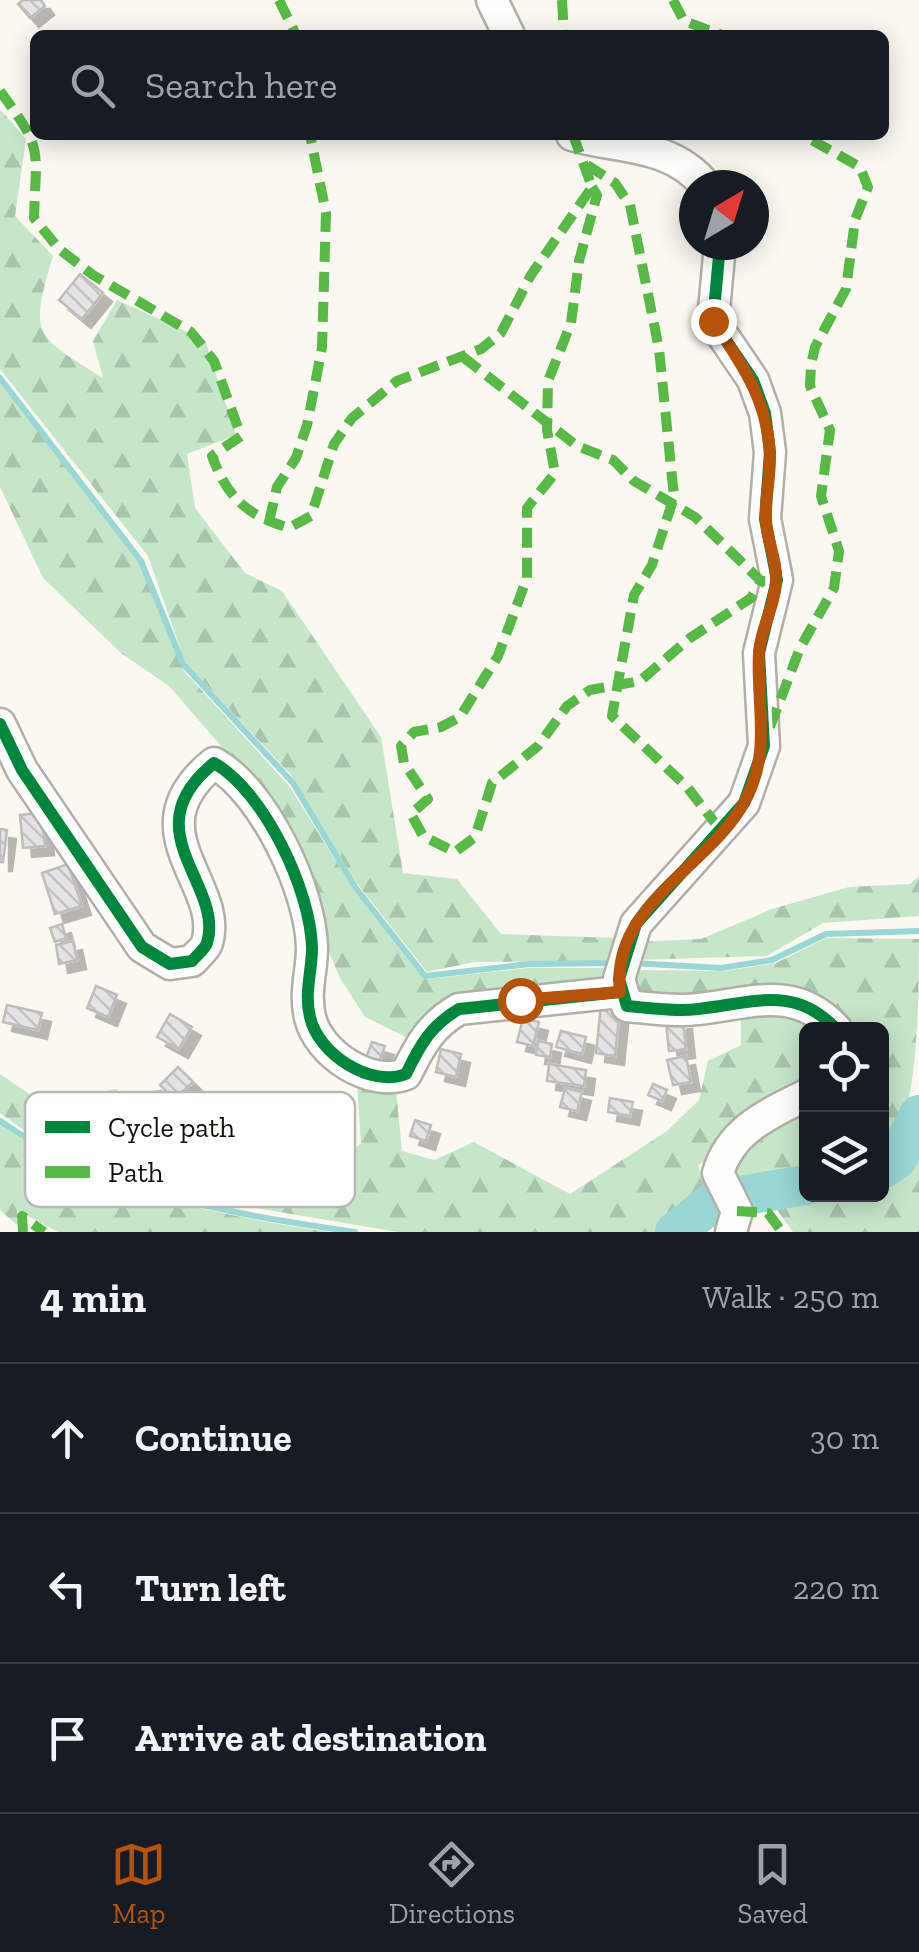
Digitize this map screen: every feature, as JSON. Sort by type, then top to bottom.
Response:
[{"type":"street","points":[[492,0],[507,30]]},
{"type":"street","points":[[602,140],[638,146],[693,170]]},
{"type":"street","points":[[719,260],[713,321],[753,380],[770,452],[766,518],[777,580],[759,653],[764,746],[744,804],[636,924],[622,974],[628,1006],[669,1009],[782,1000],[817,1008],[830,1022]]},
{"type":"street","points":[[0,724],[22,770],[114,910],[142,947],[170,964],[192,962],[206,943],[206,913],[181,850],[178,824],[201,773],[214,763],[234,774],[302,883],[312,950],[307,988],[310,1021],[331,1051],[363,1073],[390,1080],[406,1074],[420,1043],[438,1021],[460,1009],[622,974]]},
{"type":"street","points":[[734,1222],[718,1173],[730,1146],[745,1129],[799,1099]]},
{"type":"green space","points":[[0,109],[26,139],[15,216],[53,256],[40,318],[51,342],[103,378],[93,341],[117,300],[205,340],[236,435],[187,454],[195,508],[245,573],[282,591],[381,737],[403,873],[457,879],[501,934],[614,938],[609,961],[475,962],[427,972],[355,881],[291,775],[185,662],[148,556],[0,369]]},
{"type":"green space","points":[[0,382],[138,561],[184,671],[290,787],[355,892],[426,979],[530,968],[612,968],[609,986],[505,991],[414,1041],[365,1017],[340,978],[314,916],[241,769],[169,686],[122,654],[43,578],[0,487]]},
{"type":"green space","points":[[919,876],[919,916],[823,923],[767,956],[632,960],[635,942],[701,939],[772,909],[849,887],[910,884]]},
{"type":"green space","points":[[826,938],[919,939],[917,1026],[910,1093],[903,1123],[889,1154],[889,1022],[840,1022],[831,1011],[635,995],[635,970],[725,971],[776,963]]},
{"type":"green space","points":[[783,1006],[816,1022],[799,1022],[799,1094],[728,1139],[698,1166],[709,1195],[664,1232],[398,1232],[250,1207],[355,1207],[355,1148],[361,1144],[357,1083],[396,1090],[402,1151],[434,1160],[474,1142],[570,1194],[667,1131],[699,1100],[708,1061],[741,1045],[741,1008]]},
{"type":"green space","points":[[0,1074],[26,1092],[25,1131],[0,1113]]},
{"type":"green space","points":[[799,1106],[799,1180],[734,1188],[726,1167],[735,1147]]},
{"type":"green space","points":[[0,1125],[25,1140],[25,1207],[197,1207],[330,1232],[58,1232],[17,1210],[17,1225],[0,1210]]},
{"type":"green space","points":[[919,1133],[919,1232],[793,1232],[777,1210],[746,1208],[741,1199],[799,1194],[799,1202],[889,1202],[889,1172],[901,1164]]},
{"type":"building","points":[[23,0],[41,0],[45,6],[30,18],[18,4]]},
{"type":"building","points":[[80,274],[103,293],[82,319],[59,300]]},
{"type":"building","points":[[41,813],[45,846],[23,848],[20,815]]},
{"type":"building","points":[[0,829],[7,830],[3,862],[0,862]]},
{"type":"building","points":[[68,864],[82,906],[55,914],[42,873]]},
{"type":"building","points":[[62,924],[66,938],[55,942],[50,928]]},
{"type":"building","points":[[73,941],[77,960],[59,964],[56,945]]},
{"type":"building","points":[[96,986],[117,995],[108,1017],[87,1008]]},
{"type":"building","points":[[7,1005],[42,1013],[38,1030],[3,1022]]},
{"type":"building","points":[[601,1005],[620,1007],[615,1056],[596,1053]]},
{"type":"building","points":[[170,1014],[192,1027],[179,1049],[157,1037]]},
{"type":"building","points":[[523,1018],[539,1022],[533,1046],[517,1042]]},
{"type":"building","points":[[683,1020],[686,1049],[669,1051],[666,1022]]},
{"type":"building","points":[[561,1031],[586,1037],[582,1054],[556,1047]]},
{"type":"building","points":[[538,1041],[552,1044],[550,1057],[536,1055]]},
{"type":"building","points":[[372,1042],[385,1046],[377,1067],[364,1063]]},
{"type":"building","points":[[441,1049],[461,1054],[456,1077],[436,1072]]},
{"type":"building","points":[[686,1056],[691,1082],[673,1085],[667,1060]]},
{"type":"building","points":[[549,1064],[586,1070],[584,1086],[547,1081]]},
{"type":"building","points":[[178,1067],[193,1082],[182,1092],[167,1092],[160,1085]]},
{"type":"building","points":[[653,1084],[667,1090],[662,1101],[648,1095]]},
{"type":"building","points":[[565,1088],[582,1092],[577,1111],[560,1107]]},
{"type":"building","points":[[610,1098],[633,1102],[630,1116],[608,1112]]},
{"type":"building","points":[[415,1120],[431,1125],[426,1141],[410,1136]]},
{"type":"waterway","points":[[0,378],[141,561],[183,664],[293,783],[355,887],[425,976],[529,964],[615,963]]},
{"type":"waterway","points":[[632,963],[721,968],[772,960],[826,934],[919,931]]},
{"type":"waterway","points":[[889,1164],[897,1159],[919,1115]]},
{"type":"waterway","points":[[0,1121],[25,1137]]},
{"type":"waterway","points":[[675,1232],[715,1200],[799,1186]]},
{"type":"waterway","points":[[212,1207],[355,1232]]},
{"type":"marked path","points":[[279,0],[294,30]]},
{"type":"marked path","points":[[562,0],[564,30]]},
{"type":"marked path","points":[[673,0],[684,21],[708,30]]},
{"type":"marked path","points":[[0,91],[30,137]]},
{"type":"marked path","points":[[31,140],[36,162],[34,218],[59,249],[93,275],[191,332],[214,361],[241,436],[212,456],[224,483],[250,510],[289,528],[311,516],[334,444],[352,418],[397,381],[481,349],[501,333],[531,275],[592,187],[575,140]]},
{"type":"marked path","points":[[269,522],[277,487],[296,458],[307,425],[322,348],[326,213],[311,140]]},
{"type":"marked path","points":[[770,727],[800,648],[834,588],[839,551],[821,496],[830,430],[810,386],[811,365],[815,347],[846,289],[855,220],[868,187],[860,167],[812,140]]},
{"type":"marked path","points":[[587,165],[615,183],[630,205],[659,349],[674,497],[652,565],[634,595],[612,716],[687,787],[722,832]]},
{"type":"marked path","points":[[592,187],[597,195],[579,261],[571,323],[548,381],[547,430],[555,473],[527,508],[527,578],[498,656],[460,717],[441,727],[414,732],[401,746],[404,763],[428,799],[411,814],[423,836],[455,852],[475,837],[492,783],[538,746],[567,706],[590,690],[640,681],[690,638],[751,598],[761,581]]},
{"type":"marked path","points":[[463,357],[577,446],[613,460],[634,481],[695,517],[761,581],[769,581]]},
{"type":"marked path","points":[[737,1211],[768,1213],[782,1232]]},
{"type":"marked path","points":[[23,1232],[22,1216],[44,1232]]},
{"type":"cycle path","points":[[719,260],[713,321],[753,380],[765,413],[770,452],[765,519],[777,580],[759,653],[764,746],[744,803],[636,924],[619,979],[627,1006],[681,1010],[772,1000],[805,1006],[828,1022]]},
{"type":"cycle path","points":[[0,724],[22,770],[142,947],[170,964],[192,961],[202,950],[207,943],[209,921],[180,834],[180,812],[190,788],[214,763],[233,777],[267,819],[303,899],[312,948],[308,1008],[315,1031],[335,1055],[362,1072],[392,1077],[406,1074],[427,1037],[459,1009],[620,992]]},
{"type":"route","points":[[520,1000],[620,992],[619,979],[636,924],[744,804],[764,746],[759,653],[777,580],[766,518],[770,452],[753,380],[713,321]]}]
